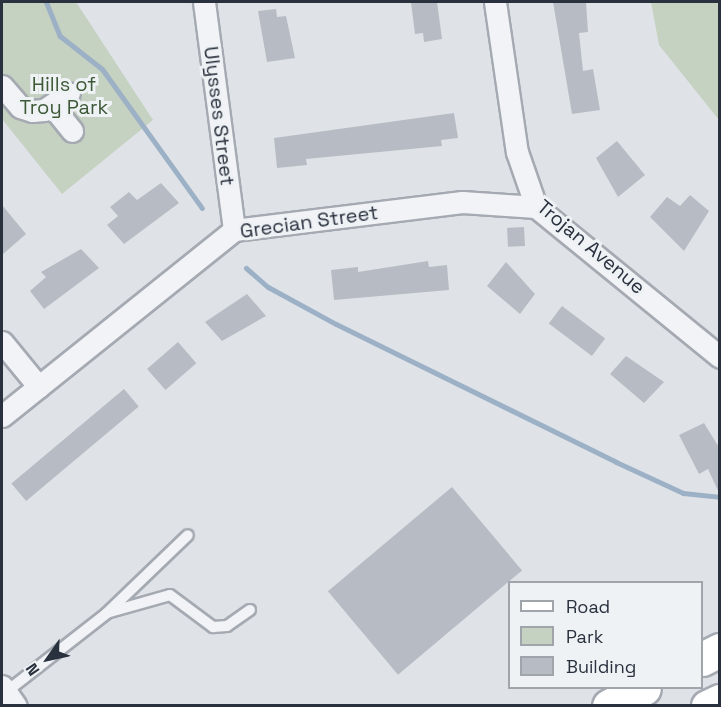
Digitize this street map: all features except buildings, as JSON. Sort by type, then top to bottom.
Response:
[{"type":"highway","points":[[703,658],[720,650]]},
{"type":"highway","points":[[609,705],[640,689]]},
{"type":"main road","points":[[708,705],[720,700]]},
{"type":"street","name":"Ulysses Street","points":[[204,2],[234,230]]},
{"type":"street","name":"Trojan Avenue","points":[[495,2],[517,152],[536,207],[720,357]]},
{"type":"street","points":[[2,86],[20,107],[32,111],[52,106],[69,93]]},
{"type":"street","points":[[52,106],[72,132]]},
{"type":"street","name":"Grecian Street","points":[[2,417],[234,230],[462,202],[536,207]]},
{"type":"street","points":[[2,342],[39,387]]},
{"type":"lane","points":[[8,694],[107,613],[188,535]]},
{"type":"lane","points":[[107,613],[170,595],[213,627],[227,626],[250,609]]},
{"type":"green space","name":"Hills of Troy Park","points":[[2,2],[76,2],[153,120],[62,194],[2,119]]},
{"type":"green space","points":[[651,2],[719,2],[719,120],[659,45]]},
{"type":"waterway","points":[[46,2],[60,36],[102,69],[202,208]]},
{"type":"waterway","points":[[246,268],[268,287],[336,324],[616,462],[683,493],[720,497]]}]
